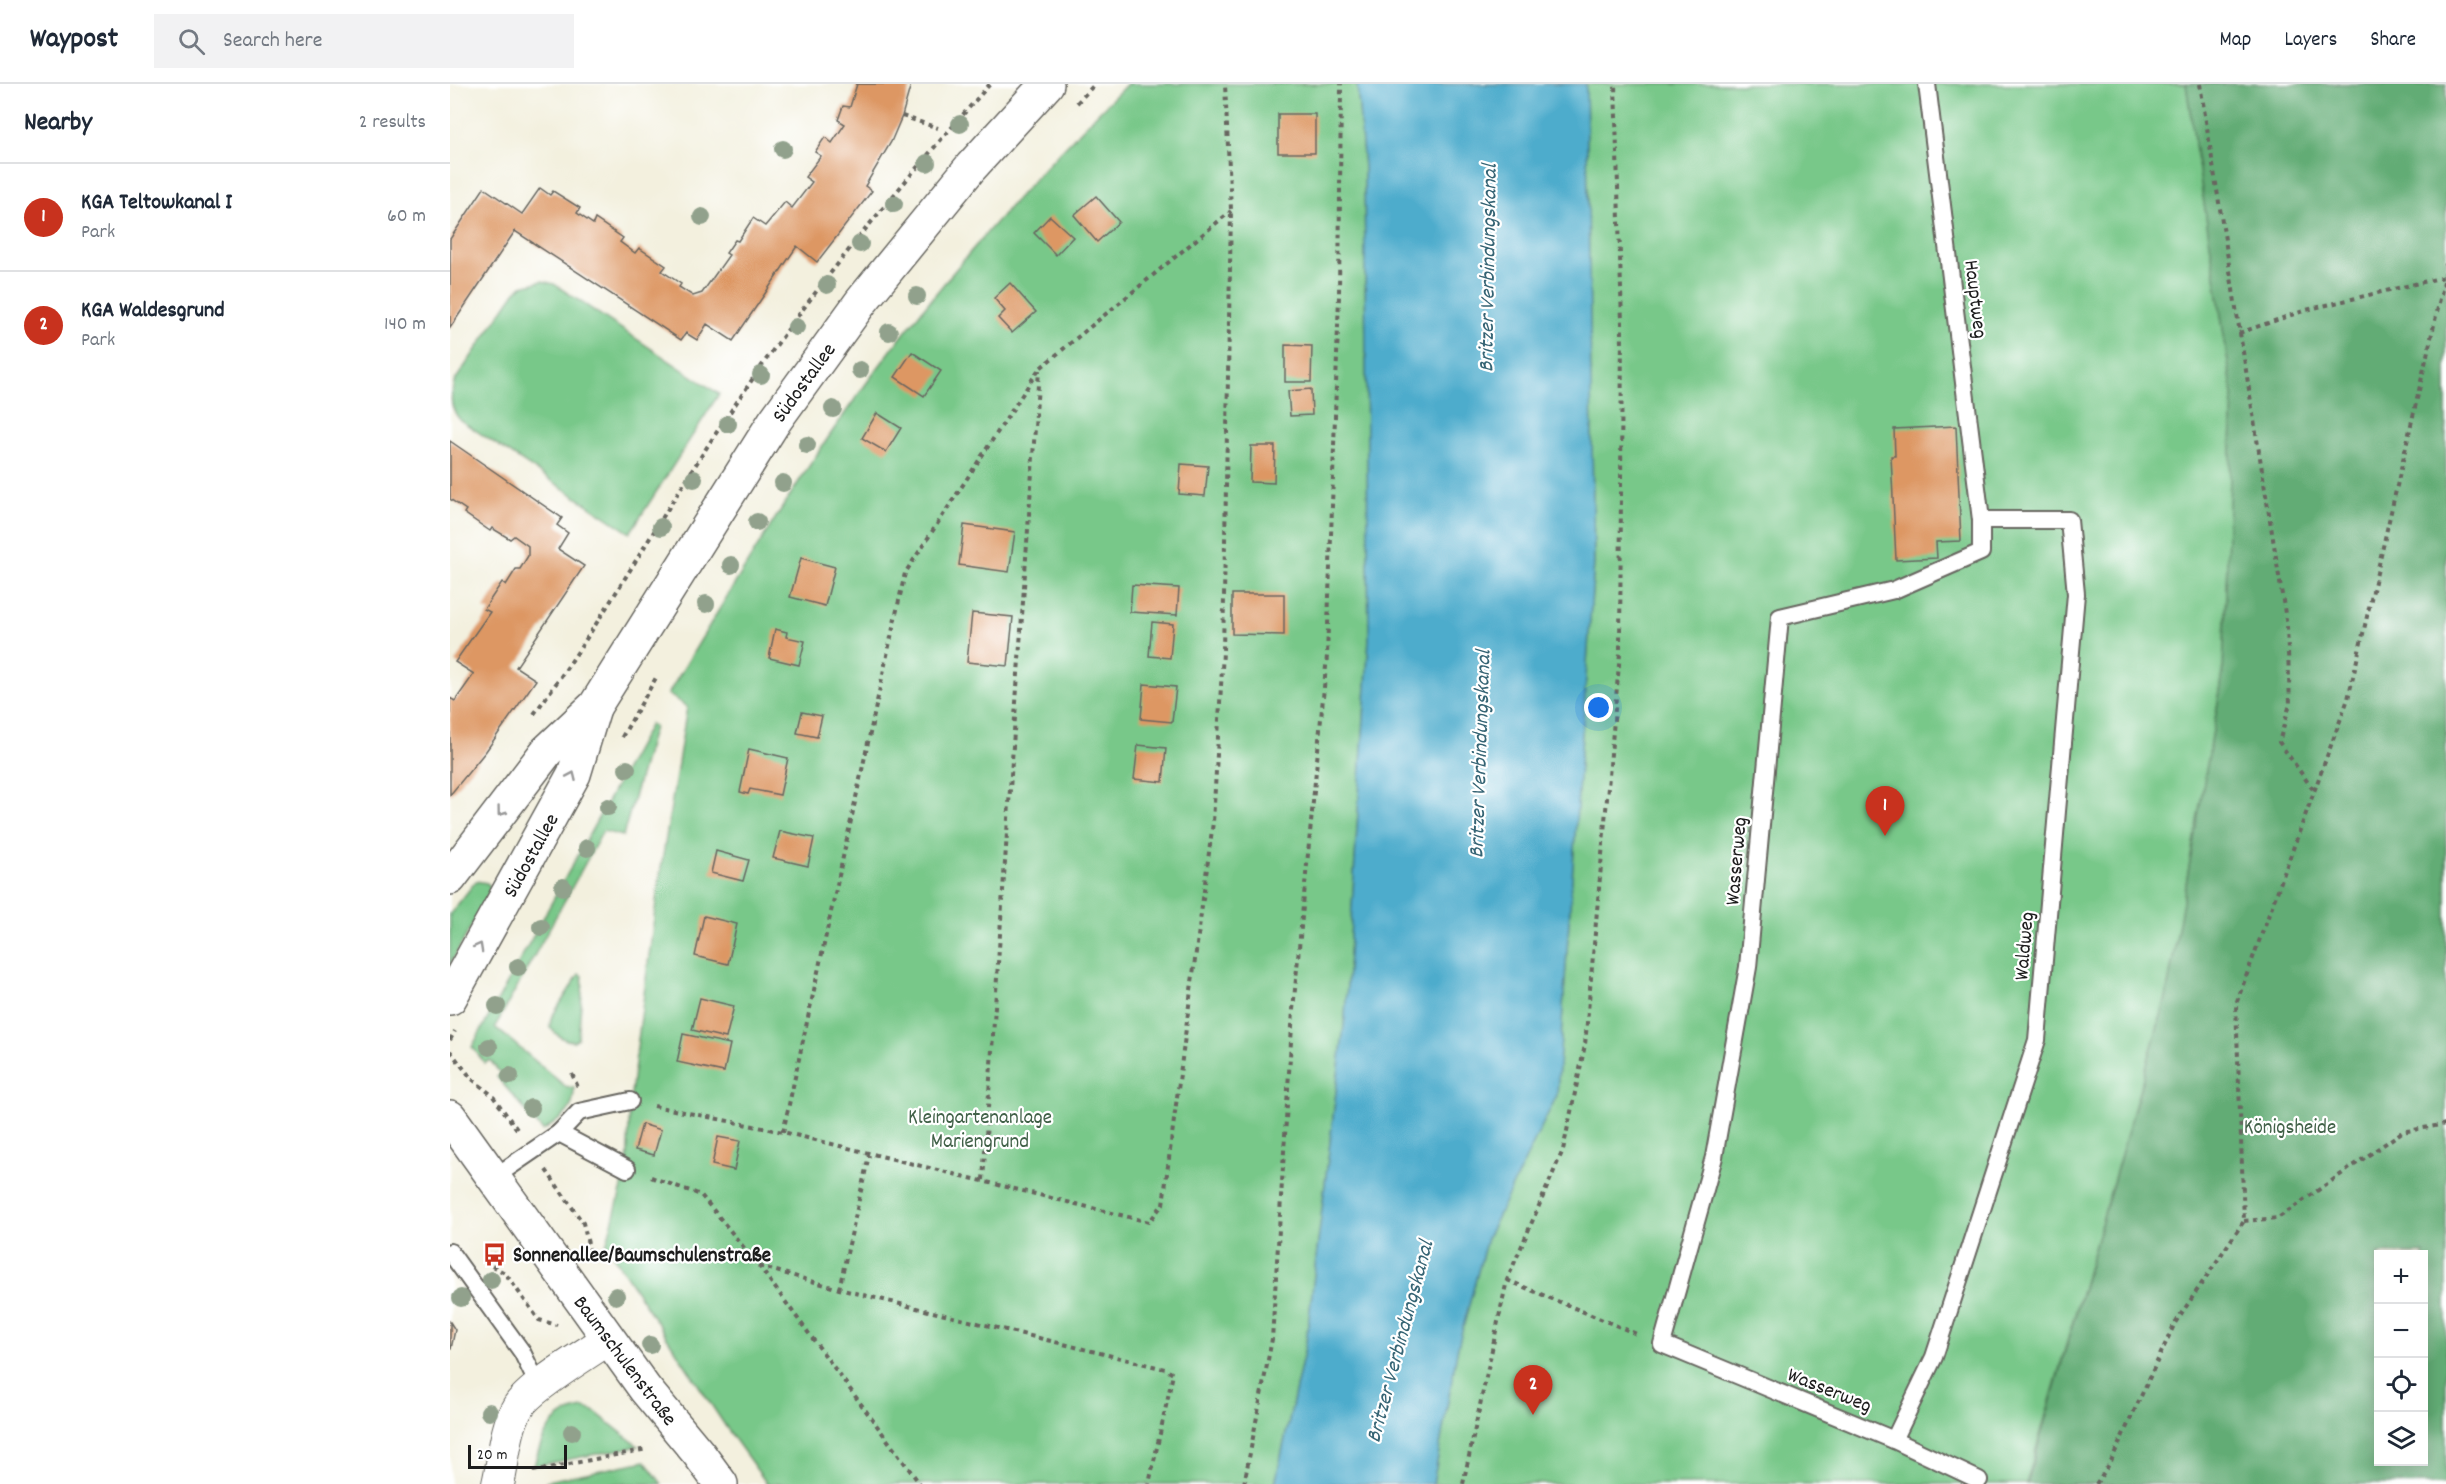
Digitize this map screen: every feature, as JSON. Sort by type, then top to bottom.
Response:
[{"type":"main road","name":"Südostallee","points":[[450,998],[574,774],[595,706],[675,575],[774,422],[861,302],[919,230],[971,167],[1047,84]]},
{"type":"main road","name":"Südostallee","points":[[450,878],[547,751],[595,706]]},
{"type":"main road","name":"Baumschulenstraße","points":[[450,1117],[645,1389],[721,1484]]},
{"type":"street","points":[[498,1484],[518,1407],[539,1387],[609,1339]]},
{"type":"lane","name":"Hauptweg","points":[[1926,84],[1982,520]]},
{"type":"lane","name":"Wasserweg","points":[[1979,1480],[1894,1440],[1662,1344],[1714,1157],[1748,967],[1780,617],[1894,590],[1981,552],[1982,520]]},
{"type":"lane","name":"Waldweg","points":[[1894,1440],[1934,1357],[2037,1040],[2076,594],[2069,520],[1982,520]]},
{"type":"lane","points":[[493,1178],[559,1133],[579,1112],[630,1101]]},
{"type":"lane","points":[[559,1133],[627,1169]]},
{"type":"lane","points":[[450,1252],[522,1353],[539,1387]]},
{"type":"path","points":[[529,722],[590,636],[694,467],[784,335],[874,218],[990,84]]},
{"type":"path","points":[[1074,106],[1095,84]]},
{"type":"path","points":[[630,1101],[783,1132],[1149,1222],[1162,1204],[1213,822],[1223,652],[1232,210],[1225,84]]},
{"type":"path","points":[[1244,1484],[1272,1339],[1293,1010],[1327,656],[1339,307],[1341,84]]},
{"type":"path","points":[[1464,1484],[1507,1280],[1563,1149],[1585,1045],[1620,653],[1622,324],[1615,84]]},
{"type":"path","points":[[2200,84],[2287,626],[2290,704],[2279,742],[2314,792]]},
{"type":"path","points":[[902,117],[938,128]]},
{"type":"path","points":[[783,1132],[905,573],[1039,369],[1232,210]]},
{"type":"path","points":[[2096,1484],[2110,1463],[2175,1323],[2244,1221],[2236,1004],[2348,699],[2445,277],[2446,262]]},
{"type":"path","points":[[2240,333],[2306,310],[2445,277]]},
{"type":"path","points":[[983,1180],[1039,369]]},
{"type":"path","points":[[617,747],[658,674]]},
{"type":"path","points":[[450,1051],[472,1079]]},
{"type":"path","points":[[2244,1221],[2278,1218],[2403,1132],[2446,1124]]},
{"type":"path","points":[[839,1289],[869,1155]]},
{"type":"path","points":[[627,1169],[701,1195],[759,1266],[920,1484]]},
{"type":"path","points":[[759,1266],[839,1289],[1165,1369],[1173,1374],[1149,1484]]},
{"type":"path","points":[[1507,1280],[1662,1344]]},
{"type":"path","points":[[526,1472],[647,1449]]},
{"type":"green space","name":"Kleingartenanlage Mariengrund","points":[[1127,84],[1357,84],[1364,167],[1369,639],[1345,1017],[1306,1343],[1275,1484],[767,1484],[726,1427],[606,1245],[627,1169],[630,1101],[658,887],[687,707],[668,694],[790,496],[868,381],[959,265],[1024,190]]},
{"type":"green space","points":[[1586,84],[2186,84],[2233,395],[2223,674],[2166,998],[2026,1484],[1433,1484],[1458,1346],[1487,1238],[1557,1095],[1594,562]]},
{"type":"green space","name":"Königsheide","points":[[2186,84],[2446,84],[2446,1484],[2027,1484],[2166,998],[2223,674],[2233,395]]},
{"type":"green space","points":[[542,281],[554,284],[719,394],[630,533],[460,420],[453,407],[454,382],[515,292],[522,286]]},
{"type":"green space","points":[[650,724],[654,727],[623,836],[603,831],[495,1027],[565,1086],[574,1088],[572,1104],[566,1114],[543,1131],[497,1077],[500,1073],[490,1060],[485,1063],[472,1047]]},
{"type":"green space","points":[[476,881],[487,883],[490,886],[489,894],[450,965],[450,914]]},
{"type":"green space","points":[[579,974],[582,976],[583,983],[578,1038],[570,1041],[560,1037],[552,1030],[551,1018]]},
{"type":"green space","points":[[584,1408],[594,1411],[638,1446],[534,1466],[549,1428],[563,1415]]},
{"type":"green space","points":[[645,1461],[662,1484],[546,1484],[546,1481]]},
{"type":"water","name":"Britzer Verbindungskanal","points":[[1357,84],[1586,84],[1594,562],[1557,1095],[1487,1238],[1458,1346],[1433,1484],[1275,1484],[1306,1343],[1345,1017],[1369,639],[1364,167]]},
{"type":"building","points":[[857,84],[911,84],[902,116],[891,142],[865,186],[872,191],[817,262],[797,246],[733,341],[707,324],[697,340],[686,333],[681,340],[515,231],[450,328],[450,239],[484,188],[522,214],[540,188],[550,195],[553,191],[580,208],[577,213],[593,224],[595,219],[623,238],[620,242],[635,253],[639,248],[666,266],[662,271],[681,284],[679,287],[693,296],[702,293],[729,255],[726,253],[735,240],[738,241],[753,218],[765,226],[785,202],[792,208],[812,182],[805,177],[821,156],[815,152],[825,137],[832,143],[845,124],[838,120],[843,106],[850,107]]},
{"type":"building","points":[[1278,114],[1315,114],[1315,153],[1278,153]]},
{"type":"building","points":[[1096,196],[1119,222],[1097,242],[1074,215]]},
{"type":"building","points":[[1050,216],[1073,237],[1056,255],[1034,233]]},
{"type":"building","points":[[1010,283],[1036,312],[1012,333],[998,318],[1005,311],[994,298]]},
{"type":"building","points":[[1285,345],[1312,346],[1311,382],[1285,382]]},
{"type":"building","points":[[912,352],[941,371],[924,396],[895,377]]},
{"type":"building","points":[[1311,389],[1312,415],[1290,416],[1288,391]]},
{"type":"building","points":[[877,413],[901,428],[886,452],[862,438]]},
{"type":"building","points":[[1956,426],[1961,541],[1936,542],[1937,558],[1896,560],[1891,456],[1895,456],[1894,429]]},
{"type":"building","points":[[450,441],[562,518],[557,525],[568,533],[558,549],[584,566],[516,667],[536,680],[486,751],[450,795],[450,698],[455,701],[474,674],[455,662],[490,612],[484,609],[502,582],[506,585],[516,569],[520,569],[528,556],[528,546],[514,536],[510,539],[492,528],[490,531],[464,513],[466,510],[450,499]]},
{"type":"building","points":[[1251,446],[1275,446],[1274,483],[1250,482]]},
{"type":"building","points":[[1181,464],[1208,466],[1205,496],[1179,494]]},
{"type":"building","points":[[964,525],[1015,532],[1009,572],[959,565]]},
{"type":"building","points":[[801,558],[835,567],[825,606],[790,597]]},
{"type":"building","points":[[1132,585],[1179,588],[1177,615],[1130,612]]},
{"type":"building","points":[[1232,594],[1284,594],[1284,635],[1232,634]]},
{"type":"building","points":[[972,613],[1013,617],[1008,666],[967,662]]},
{"type":"building","points":[[1152,622],[1173,624],[1170,658],[1149,656]]},
{"type":"building","points":[[775,629],[787,632],[786,637],[805,641],[799,665],[769,658]]},
{"type":"building","points":[[1144,684],[1176,687],[1172,722],[1141,719]]},
{"type":"building","points":[[802,712],[822,716],[817,737],[797,733]]},
{"type":"building","points":[[1138,745],[1166,748],[1163,782],[1134,779]]},
{"type":"building","points":[[749,749],[788,758],[780,795],[750,789],[748,794],[740,792]]},
{"type":"building","points":[[780,831],[814,838],[808,866],[773,858]]},
{"type":"building","points":[[716,851],[749,860],[743,881],[711,873]]},
{"type":"building","points":[[704,916],[737,924],[728,964],[695,956]]},
{"type":"building","points":[[700,998],[734,1006],[726,1038],[692,1030]]},
{"type":"building","points":[[683,1034],[730,1044],[724,1072],[677,1062]]},
{"type":"building","points":[[642,1124],[661,1130],[654,1155],[635,1150]]},
{"type":"building","points":[[718,1137],[740,1141],[734,1170],[712,1165]]},
{"type":"building","points":[[450,1322],[455,1330],[451,1349],[450,1349]]},
{"type":"place","name":"KGA Teltowkanal I","points":[[1885,836]]},
{"type":"place","name":"Sonnenallee/Baumschulenstraße","points":[[495,1254]]},
{"type":"place","name":"KGA Waldesgrund","points":[[1533,1415]]}]
